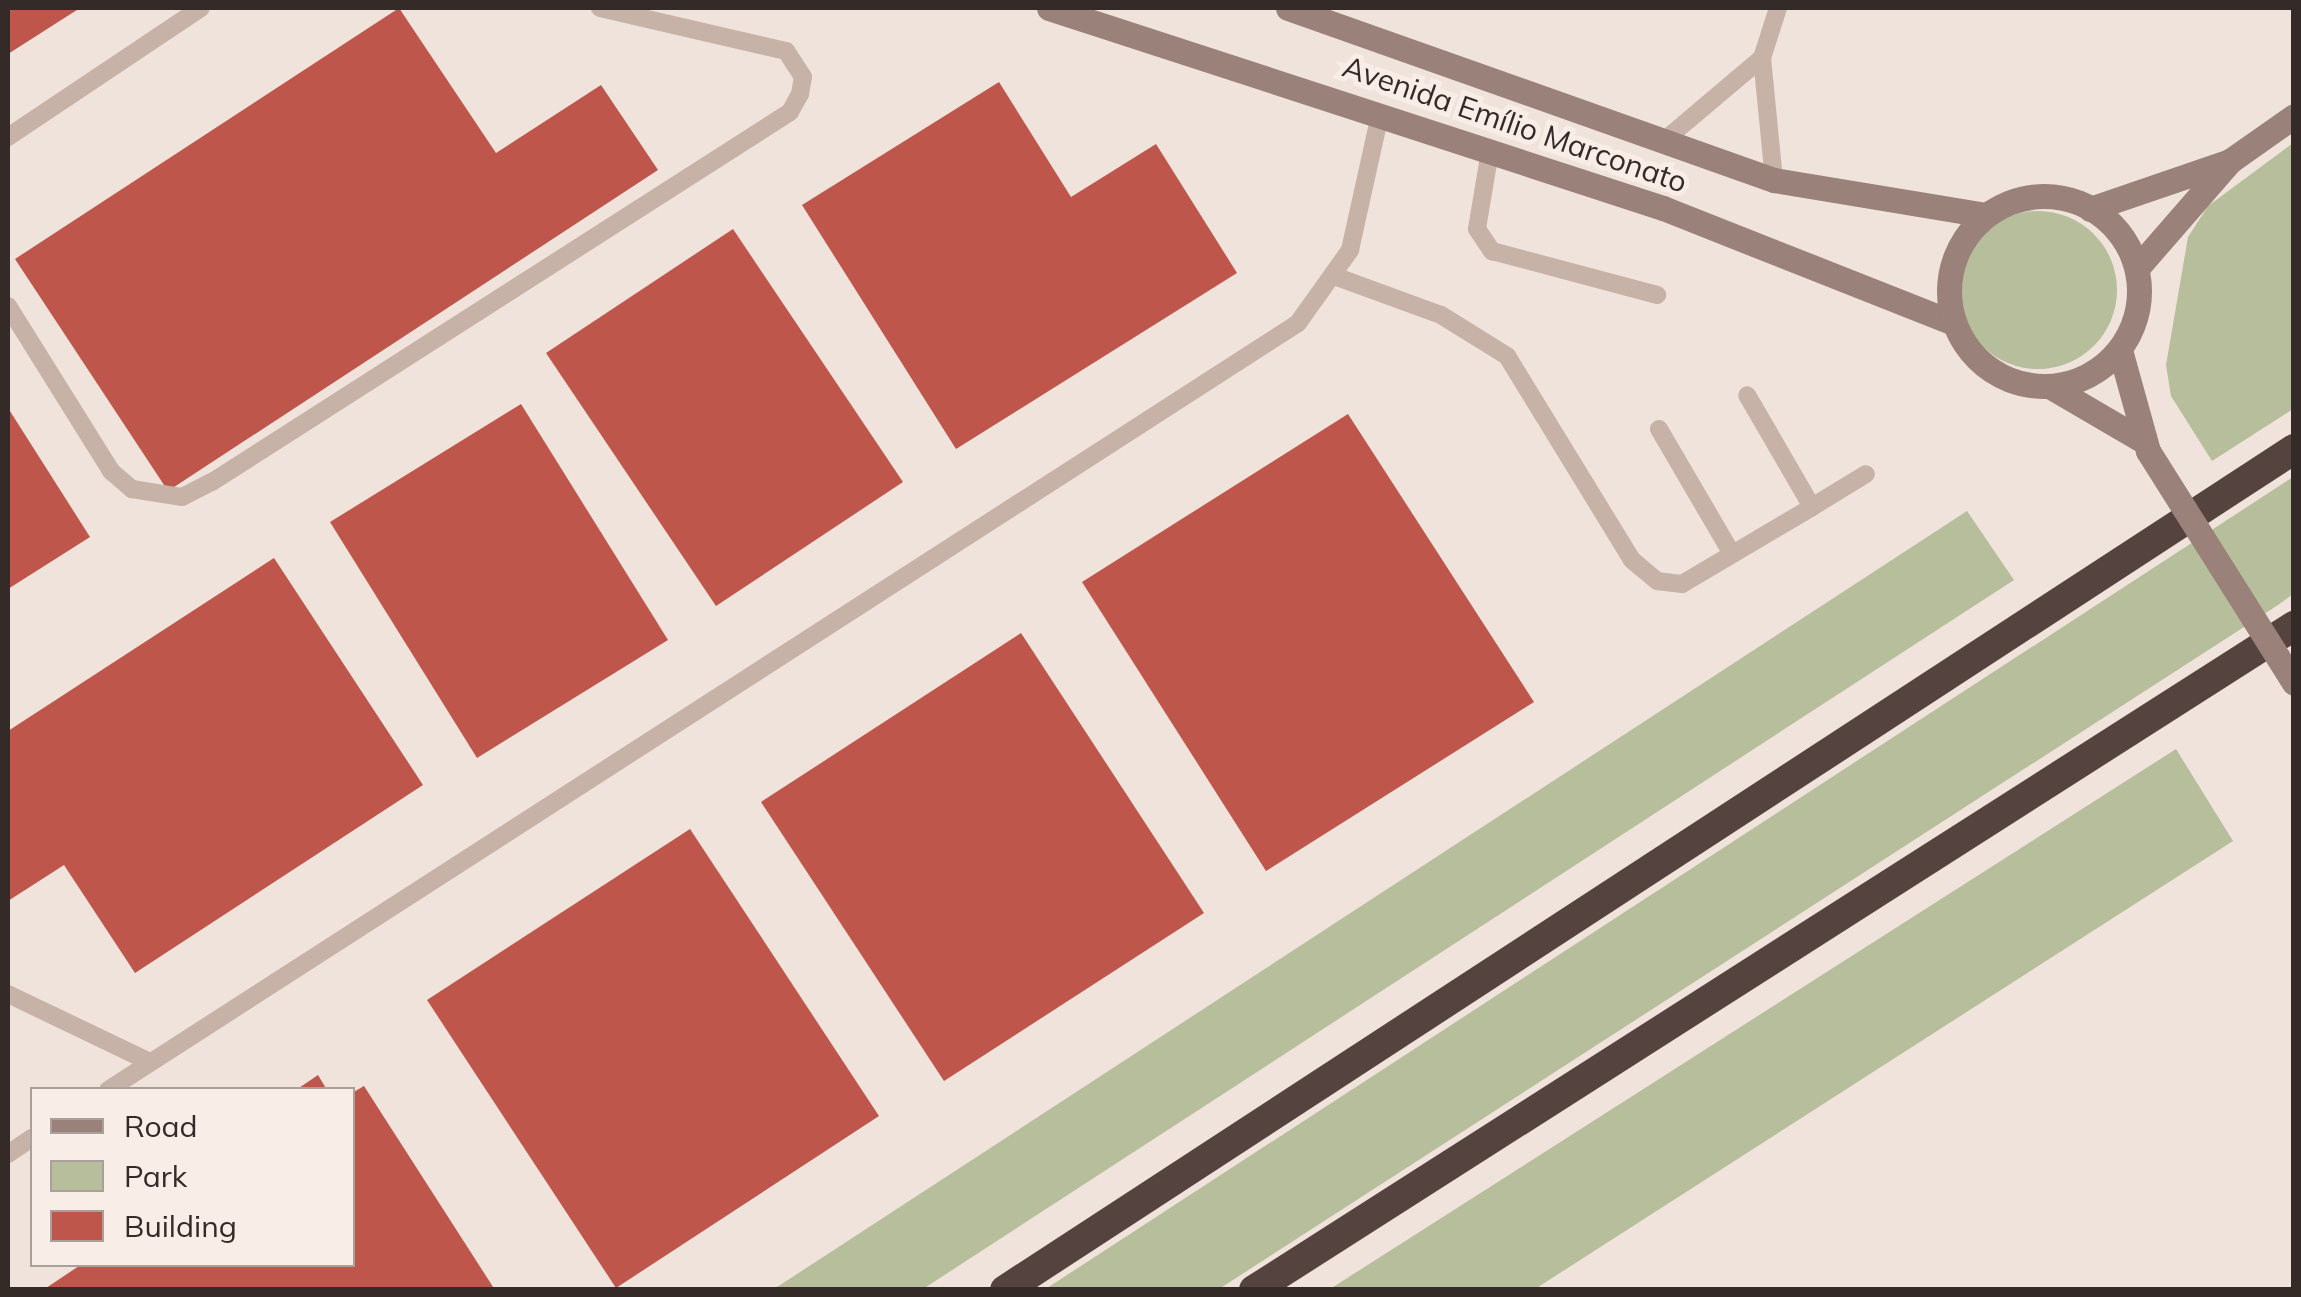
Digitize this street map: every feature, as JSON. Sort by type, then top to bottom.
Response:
[{"type":"highway","points":[[1005,1290],[2294,449]]},
{"type":"highway","points":[[1254,1290],[2294,626]]},
{"type":"main road","name":"Avenida Emílio Marconato","points":[[1049,8],[1735,234],[1954,322]]},
{"type":"main road","name":"Avenida Emílio Marconato","points":[[1288,8],[1774,180],[1986,215]]},
{"type":"main road","points":[[2137,268],[2230,161],[2294,116]]},
{"type":"main road","points":[[2090,209],[2230,161]]},
{"type":"main road","points":[[2051,386],[2090,376],[2120,350],[2138,311],[2137,268],[2126,241],[2090,209],[2047,196],[1986,215],[1952,263],[1954,322],[1992,371],[2051,386],[2144,445]]},
{"type":"main road","points":[[2120,350],[2144,445],[2294,683]]},
{"type":"lane","points":[[8,136],[201,8]]},
{"type":"lane","points":[[8,306],[111,471],[154,498],[212,482],[790,112],[800,94],[803,77],[786,50],[600,8]]},
{"type":"lane","points":[[1774,180],[1762,58],[1778,8]]},
{"type":"lane","points":[[1666,139],[1762,58]]},
{"type":"lane","points":[[112,1087],[1298,323],[1337,277],[1380,115]]},
{"type":"lane","points":[[1490,151],[1476,230],[1492,251],[1657,295]]},
{"type":"lane","points":[[1337,277],[1441,315],[1508,356],[1632,560],[1657,581],[1682,584],[1866,474]]},
{"type":"lane","points":[[1747,395],[1812,506]]},
{"type":"lane","points":[[1659,429],[1731,552]]},
{"type":"lane","points":[[8,994],[150,1062]]},
{"type":"lane","points":[[8,1154],[30,1139]]},
{"type":"green space","points":[[2293,143],[2293,409],[2212,461],[2171,396],[2166,365],[2188,237],[2208,206]]},
{"type":"green space","points":[[2038,211],[2068,217],[2094,234],[2111,260],[2117,290],[2111,320],[2094,346],[2068,363],[2038,369],[2008,363],[1982,346],[1965,320],[1959,290],[1965,260],[1982,234],[2008,217]]},
{"type":"green space","points":[[2293,477],[2293,594],[2278,605],[1219,1289],[1044,1290]]},
{"type":"green space","points":[[1967,511],[2014,580],[923,1289],[774,1289]]},
{"type":"green space","points":[[2176,749],[2233,841],[1535,1289],[1330,1289]]},
{"type":"building","points":[[8,8],[80,8],[8,54]]},
{"type":"building","points":[[399,8],[496,153],[601,85],[658,170],[168,491],[15,259]]},
{"type":"building","points":[[999,82],[1071,197],[1156,144],[1237,273],[956,449],[802,205]]},
{"type":"building","points":[[733,229],[903,482],[716,606],[546,353]]},
{"type":"building","points":[[521,404],[668,640],[477,758],[330,522]]},
{"type":"building","points":[[8,408],[90,537],[8,589]]},
{"type":"building","points":[[1348,414],[1534,702],[1266,871],[1082,582]]},
{"type":"building","points":[[274,558],[423,785],[135,973],[64,865],[8,901],[8,731]]},
{"type":"building","points":[[1021,633],[1204,913],[944,1081],[761,802]]},
{"type":"building","points":[[690,829],[879,1116],[616,1288],[427,1000]]},
{"type":"building","points":[[318,1075],[325,1087],[300,1087]]},
{"type":"building","points":[[364,1086],[495,1290],[43,1290],[78,1267],[355,1267],[355,1091]]}]
